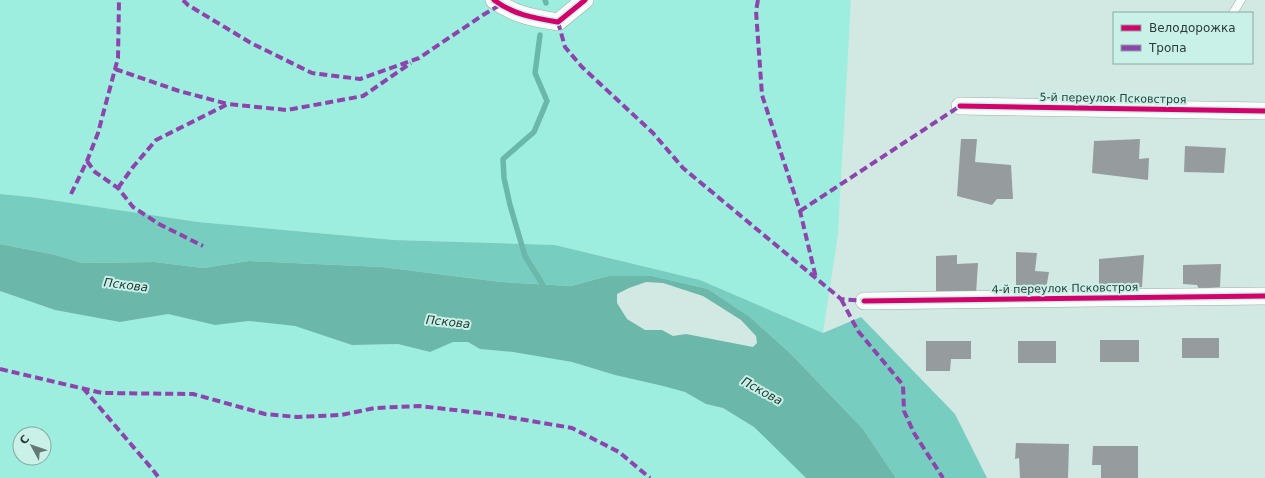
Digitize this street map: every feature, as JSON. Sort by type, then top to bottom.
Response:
[{"type":"street","points":[[494,0],[500,5],[526,16],[558,22],[585,0]]},
{"type":"street","name":"5-й переулок Псковстроя","points":[[960,106],[1265,111]]},
{"type":"street","name":"4-й переулок Псковстроя","points":[[864,301],[1265,296]]},
{"type":"lane","points":[[1234,12],[1241,0]]},
{"type":"shaded area","points":[[0,0],[851,0],[838,234],[823,333],[700,280],[555,245],[394,240],[198,222],[31,197],[0,194]]},
{"type":"shaded area","points":[[0,194],[31,197],[198,222],[394,240],[555,245],[700,280],[823,333],[861,317],[955,414],[987,478],[896,478],[863,429],[792,355],[750,317],[708,289],[652,276],[608,276],[571,286],[501,282],[382,267],[249,261],[203,268],[155,262],[82,263],[56,255],[0,244]]},
{"type":"shaded area","points":[[0,291],[55,310],[120,322],[168,314],[215,325],[249,321],[295,326],[352,345],[398,344],[430,352],[453,342],[468,342],[480,349],[513,352],[572,362],[615,375],[685,392],[706,404],[723,408],[754,427],[806,478],[0,478]]},
{"type":"water","name":"Пскова","points":[[0,244],[56,255],[82,263],[155,262],[203,268],[249,261],[382,267],[501,282],[571,286],[608,276],[652,276],[708,289],[750,317],[792,355],[863,429],[896,478],[806,478],[754,427],[723,408],[706,404],[685,392],[615,375],[572,362],[513,352],[480,349],[468,342],[453,342],[430,352],[398,344],[352,345],[295,326],[249,321],[215,325],[168,314],[120,322],[55,310],[0,291]],"holes":[[[646,282],[663,283],[703,296],[741,320],[756,336],[757,343],[753,347],[686,334],[673,336],[662,330],[645,330],[627,319],[617,303],[617,294]]]},
{"type":"building","points":[[961,139],[977,139],[975,162],[1011,165],[1013,199],[997,199],[992,205],[957,196]]},
{"type":"building","points":[[1140,139],[1139,159],[1149,158],[1148,180],[1092,173],[1094,141]]},
{"type":"building","points":[[1185,146],[1226,148],[1224,173],[1184,172]]},
{"type":"building","points":[[1016,252],[1037,253],[1035,271],[1049,272],[1046,289],[1016,288]]},
{"type":"building","points":[[957,255],[957,264],[978,263],[976,294],[936,293],[936,256]]},
{"type":"building","points":[[1144,255],[1142,287],[1099,289],[1099,259]]},
{"type":"building","points":[[1221,264],[1220,287],[1199,289],[1197,285],[1183,284],[1183,265]]},
{"type":"building","points":[[1182,338],[1219,338],[1219,358],[1182,358]]},
{"type":"building","points":[[1100,340],[1139,340],[1139,362],[1100,362]]},
{"type":"building","points":[[926,341],[971,341],[971,359],[951,359],[950,371],[926,371]]},
{"type":"building","points":[[1018,341],[1056,341],[1056,363],[1018,363]]},
{"type":"building","points":[[1016,443],[1069,444],[1068,478],[1020,478],[1019,458],[1015,459]]},
{"type":"building","points":[[1093,446],[1138,446],[1138,478],[1101,478],[1101,465],[1092,465]]},
{"type":"waterway","points":[[540,35],[535,73],[547,101],[534,132],[503,159],[504,178],[510,205],[525,256],[546,290]]},
{"type":"marked path","points":[[71,194],[87,161],[98,133],[118,58],[119,0]]},
{"type":"marked path","points":[[183,0],[188,5],[251,43],[312,73],[360,79],[419,58],[500,5]]},
{"type":"marked path","points":[[758,0],[756,11],[762,95],[800,211],[816,278]]},
{"type":"marked path","points":[[558,22],[565,47],[582,67],[653,133],[683,168],[841,299],[864,301]]},
{"type":"marked path","points":[[118,188],[133,167],[156,140],[228,104],[287,110],[363,96],[411,63]]},
{"type":"marked path","points":[[115,69],[179,91],[228,104]]},
{"type":"marked path","points":[[800,211],[960,106]]},
{"type":"marked path","points":[[87,161],[95,172],[118,188],[133,207],[159,224],[203,246]]},
{"type":"marked path","points":[[841,299],[858,331],[903,385],[904,411],[914,433],[943,478]]},
{"type":"marked path","points":[[0,369],[102,393],[193,394],[265,414],[297,417],[341,415],[375,408],[419,406],[490,414],[572,428],[619,452],[650,478]]},
{"type":"marked path","points":[[83,388],[159,478]]},
{"type":"cycle path","points":[[494,0],[517,12],[532,17],[558,22],[585,0]]},
{"type":"cycle path","points":[[960,106],[1265,111]]},
{"type":"cycle path","points":[[864,301],[1265,296]]}]
